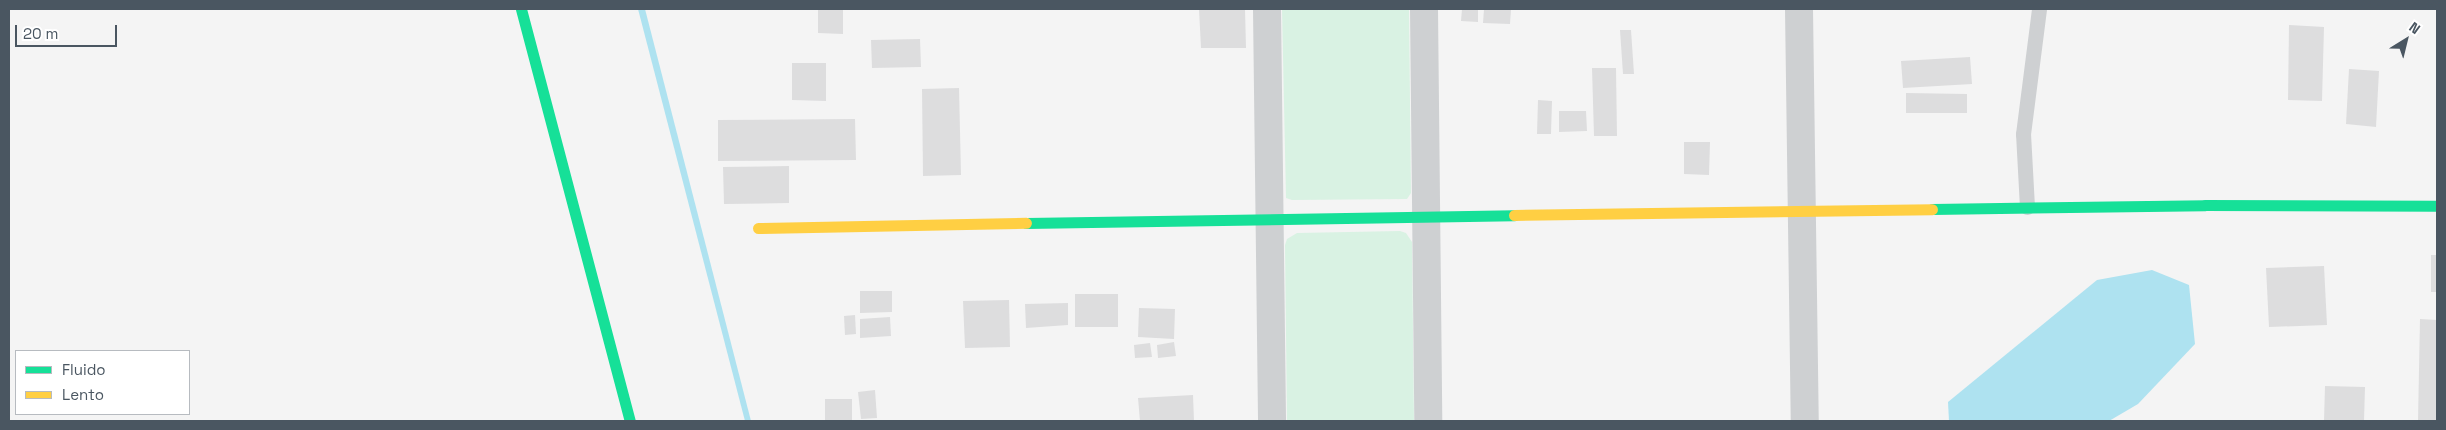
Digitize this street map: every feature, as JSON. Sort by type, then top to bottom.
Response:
[{"type":"street","points":[[521,9],[630,421]]},
{"type":"street","points":[[1267,9],[1272,421]]},
{"type":"street","points":[[1424,9],[1428,421]]},
{"type":"street","points":[[1799,9],[1805,421]]},
{"type":"street","points":[[758,228],[1269,218],[2204,204],[2437,206]]},
{"type":"lane","points":[[2027,207],[2023,134],[2039,9]]},
{"type":"green space","points":[[1282,9],[1409,9],[1411,193],[1407,199],[1292,200],[1286,198]]},
{"type":"green space","points":[[1400,231],[1406,233],[1412,242],[1414,421],[1287,421],[1285,245],[1287,239],[1297,233]]},
{"type":"water","points":[[638,9],[645,9],[751,421],[745,421]]},
{"type":"water","points":[[2152,270],[2189,285],[2195,344],[2138,404],[2109,421],[1949,421],[1948,402],[2097,280]]},
{"type":"building","points":[[818,9],[843,9],[843,34],[818,33]]},
{"type":"building","points":[[1199,9],[1245,9],[1246,48],[1201,48]]},
{"type":"building","points":[[1462,9],[1478,9],[1478,22],[1461,21]]},
{"type":"building","points":[[1484,9],[1511,9],[1510,24],[1483,23]]},
{"type":"building","points":[[2289,25],[2324,27],[2322,101],[2288,100]]},
{"type":"building","points":[[1620,30],[1631,30],[1634,74],[1623,74]]},
{"type":"building","points":[[920,39],[921,67],[872,68],[871,40]]},
{"type":"building","points":[[1970,57],[1972,84],[1903,88],[1901,61]]},
{"type":"building","points":[[792,63],[826,63],[826,101],[792,100]]},
{"type":"building","points":[[1592,68],[1616,68],[1617,136],[1594,136]]},
{"type":"building","points":[[2349,69],[2379,71],[2376,127],[2346,124]]},
{"type":"building","points":[[959,88],[961,175],[923,176],[922,89]]},
{"type":"building","points":[[1906,93],[1967,94],[1967,113],[1906,113]]},
{"type":"building","points":[[1538,100],[1552,101],[1551,134],[1537,134]]},
{"type":"building","points":[[1559,111],[1586,111],[1587,131],[1559,132]]},
{"type":"building","points":[[855,119],[856,160],[718,161],[718,120]]},
{"type":"building","points":[[1684,142],[1710,142],[1709,175],[1684,174]]},
{"type":"building","points":[[789,166],[789,203],[724,204],[723,167]]},
{"type":"building","points":[[2431,255],[2437,255],[2437,292],[2431,292]]},
{"type":"building","points":[[2324,266],[2327,325],[2269,327],[2266,268]]},
{"type":"building","points":[[860,291],[892,291],[892,312],[860,313]]},
{"type":"building","points":[[1075,294],[1118,294],[1118,327],[1075,327]]},
{"type":"building","points":[[1009,300],[1010,347],[965,348],[963,301]]},
{"type":"building","points":[[1068,303],[1068,325],[1026,328],[1025,304]]},
{"type":"building","points":[[1139,308],[1175,309],[1174,339],[1138,337]]},
{"type":"building","points":[[855,315],[856,334],[845,335],[844,316]]},
{"type":"building","points":[[890,317],[891,336],[860,338],[860,319]]},
{"type":"building","points":[[2420,319],[2437,320],[2437,421],[2418,421]]},
{"type":"building","points":[[1174,342],[1176,356],[1158,358],[1157,345]]},
{"type":"building","points":[[1150,343],[1152,357],[1135,358],[1134,345]]},
{"type":"building","points":[[2325,386],[2365,387],[2364,421],[2324,421]]},
{"type":"building","points":[[875,390],[877,418],[861,419],[858,392]]},
{"type":"building","points":[[1193,395],[1194,421],[1140,421],[1138,398]]},
{"type":"building","points":[[825,399],[852,399],[852,421],[825,421]]},
{"type":"traffic: fast","points":[[521,9],[630,421]]},
{"type":"traffic: fast","points":[[1932,209],[2205,205],[2437,206]]},
{"type":"traffic: fast","points":[[1026,223],[1514,215]]},
{"type":"traffic: slow","points":[[1514,215],[1932,209]]},
{"type":"traffic: slow","points":[[758,228],[1026,223]]}]
